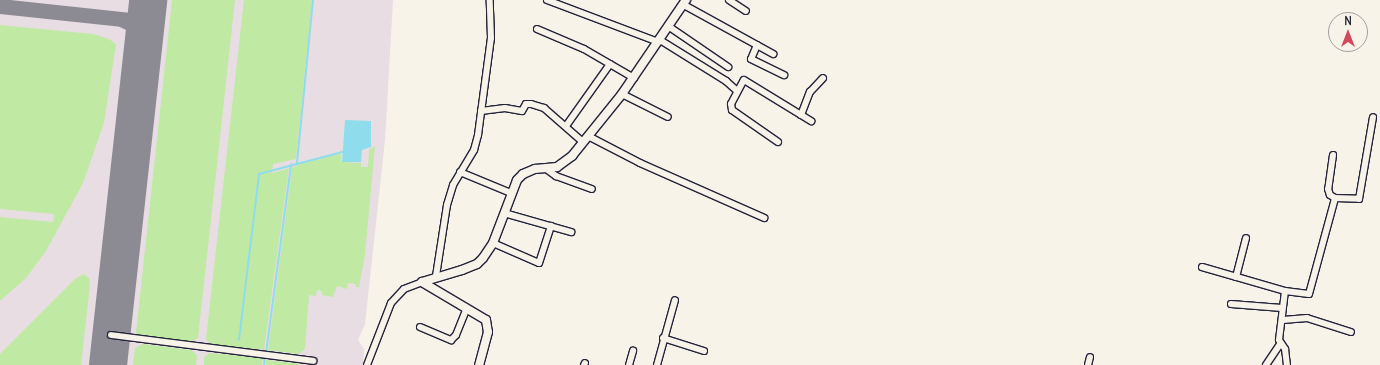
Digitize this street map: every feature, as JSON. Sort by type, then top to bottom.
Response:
[{"type":"street","points":[[436,276],[447,205],[460,172],[474,150],[491,38],[490,0]]},
{"type":"street","points":[[547,0],[659,41],[726,81],[737,91]]},
{"type":"street","points":[[729,0],[746,11]]},
{"type":"street","points":[[367,365],[391,303],[404,289],[436,276],[478,264],[493,243],[511,193],[523,174],[545,168],[557,167],[572,156],[634,78],[644,60],[659,41],[685,2],[757,46],[773,54]]},
{"type":"street","points":[[668,26],[728,67]]},
{"type":"street","points":[[537,29],[560,37],[634,78]]},
{"type":"street","points":[[757,46],[751,59],[784,75]]},
{"type":"street","points":[[566,126],[610,64]]},
{"type":"street","points":[[801,115],[810,92],[823,78]]},
{"type":"street","points":[[778,142],[732,110],[731,104],[744,80],[811,121]]},
{"type":"street","points":[[622,94],[668,117]]},
{"type":"street","points":[[481,111],[505,108],[522,111],[526,104],[544,108],[585,139],[764,218]]},
{"type":"street","points":[[1333,155],[1328,189],[1330,195],[1335,198],[1360,197],[1373,118]]},
{"type":"street","points":[[545,168],[556,176],[592,189]]},
{"type":"street","points":[[460,172],[511,193]]},
{"type":"street","points":[[1202,267],[1285,291],[1306,294],[1311,291],[1335,198]]},
{"type":"street","points":[[504,213],[571,232]]},
{"type":"street","points":[[493,243],[539,263],[551,226]]},
{"type":"street","points":[[1236,277],[1246,238]]},
{"type":"street","points":[[422,282],[466,310],[482,318],[487,324],[488,332],[479,365]]},
{"type":"street","points":[[1266,365],[1280,344],[1283,320],[1282,308],[1285,291]]},
{"type":"street","points":[[657,365],[663,338],[675,300]]},
{"type":"street","points":[[1231,304],[1282,308]]},
{"type":"street","points":[[420,327],[451,340],[456,336],[466,310]]},
{"type":"street","points":[[1283,320],[1307,318],[1351,332]]},
{"type":"street","points":[[111,335],[313,361]]},
{"type":"street","points":[[663,338],[704,351]]},
{"type":"street","points":[[1280,344],[1285,349],[1288,365]]},
{"type":"street","points":[[629,365],[633,351]]},
{"type":"street","points":[[1088,365],[1090,357]]},
{"type":"shaded area","points":[[0,0],[393,0],[385,140],[365,324],[358,340],[364,349],[363,365],[0,365]]},
{"type":"green space","points":[[172,0],[235,0],[198,338],[191,342],[140,336],[136,333]]},
{"type":"green space","points":[[244,0],[312,0],[296,159],[273,164],[272,173],[289,168],[264,350],[211,344],[206,339]]},
{"type":"green space","points":[[0,25],[93,34],[109,39],[116,44],[104,123],[83,183],[46,251],[26,278],[0,301],[0,217],[53,222],[54,214],[0,209]]},
{"type":"green space","points":[[375,146],[365,255],[359,287],[356,287],[356,284],[348,283],[347,289],[337,286],[333,297],[322,295],[322,291],[317,290],[316,296],[303,294],[309,295],[305,349],[299,354],[268,350],[292,168],[299,163],[341,154],[341,162],[361,163],[361,167],[368,167],[369,150]]},
{"type":"green space","points":[[83,274],[89,278],[90,285],[81,365],[0,365],[0,354],[75,279]]},
{"type":"green space","points":[[143,344],[191,350],[197,355],[196,365],[133,365],[135,348]]},
{"type":"green space","points":[[210,353],[263,358],[262,365],[204,365],[204,357]]},
{"type":"green space","points":[[266,360],[296,363],[299,365],[266,365]]},
{"type":"water","points":[[345,120],[371,121],[371,147],[362,150],[361,162],[342,162]]},
{"type":"waterway","points":[[297,163],[313,0]]},
{"type":"waterway","points":[[239,340],[259,174],[343,152]]},
{"type":"waterway","points":[[266,353],[291,165]]},
{"type":"waterway","points":[[264,365],[265,357]]},
{"type":"taxiway","points":[[0,6],[132,20],[144,15],[147,9]]},
{"type":"taxiway","points":[[123,20],[138,27],[142,31],[143,40]]},
{"type":"runway","points":[[108,365],[148,0]]}]
